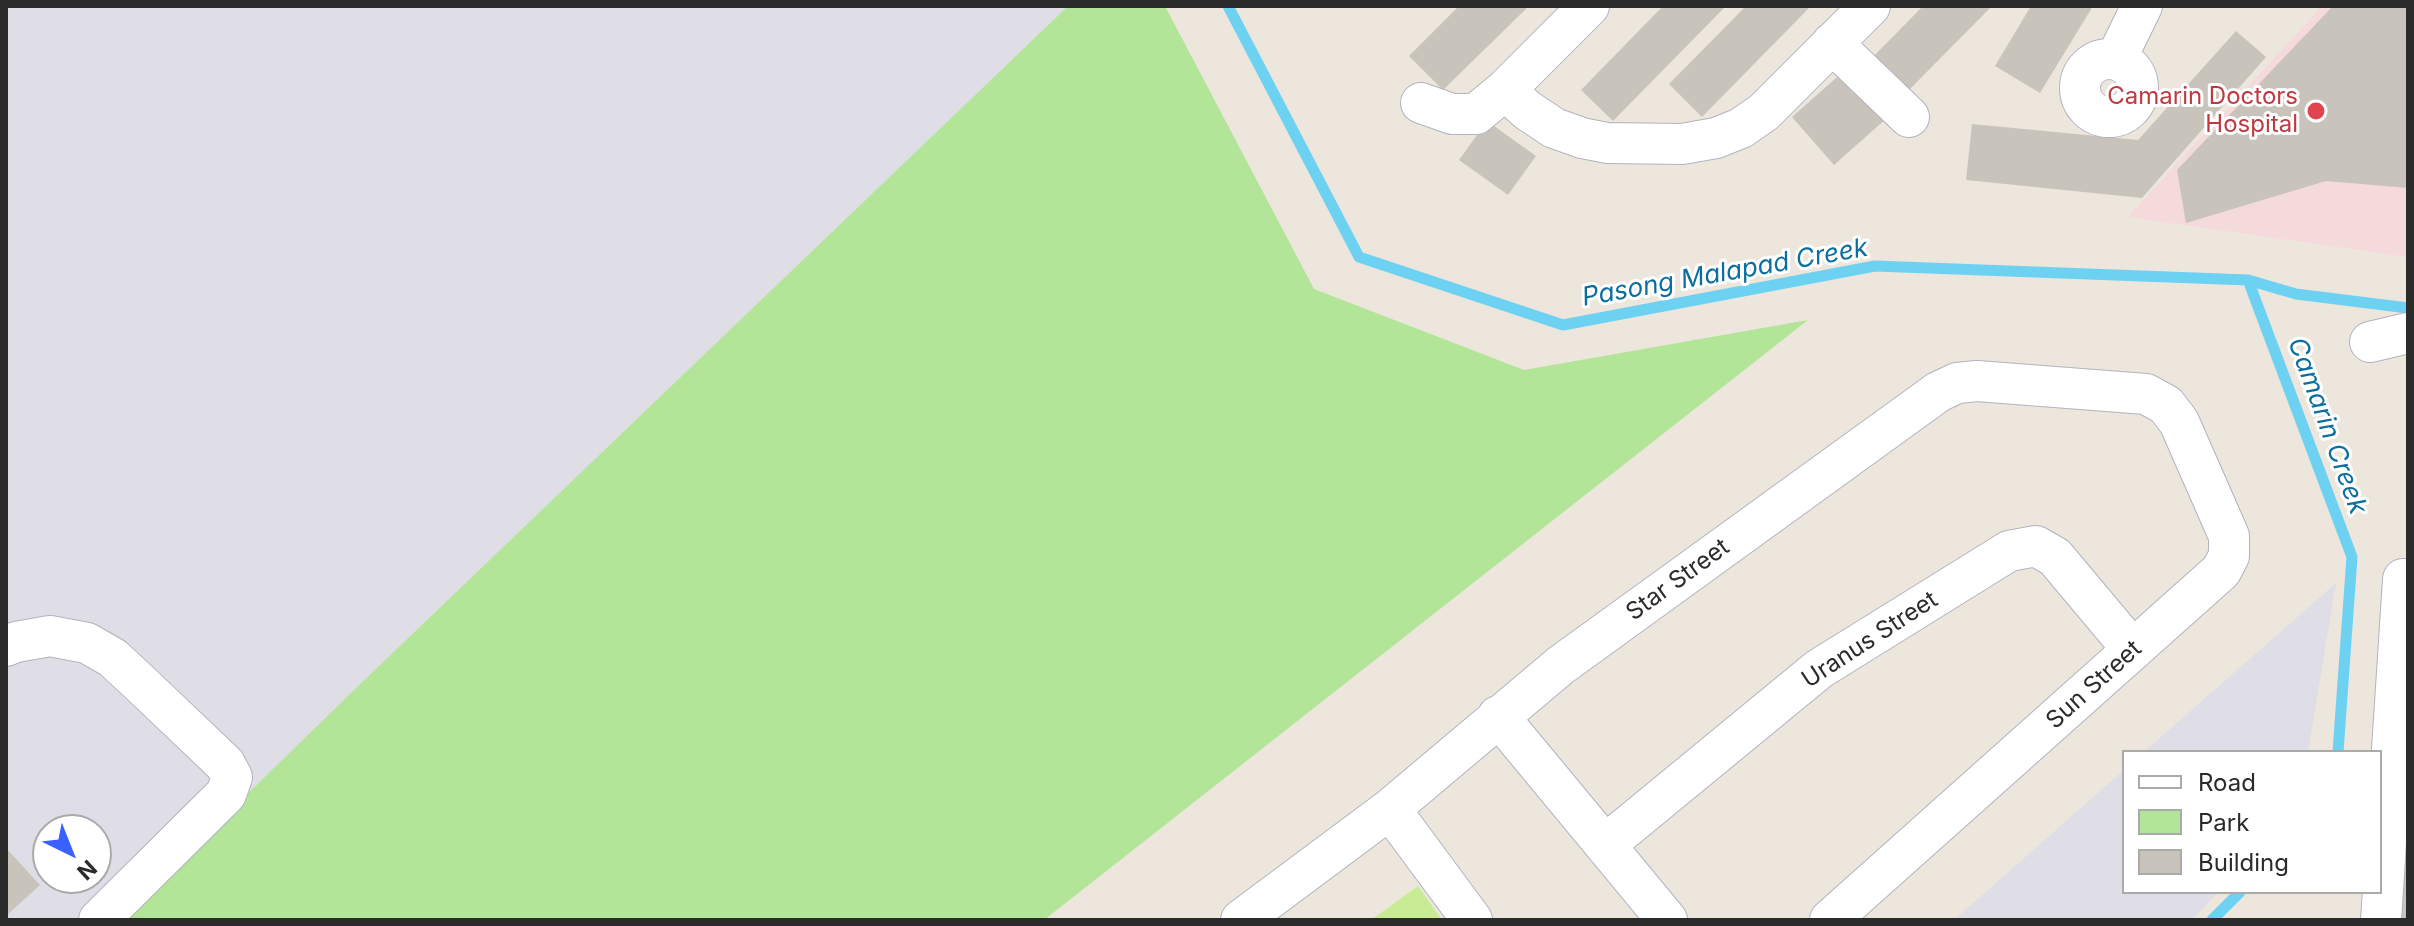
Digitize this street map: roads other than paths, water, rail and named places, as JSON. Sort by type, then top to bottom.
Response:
[{"type":"street","points":[[1421,103],[1452,114],[1476,114],[1505,90],[1589,6]]},
{"type":"street","points":[[1505,90],[1554,128],[1582,138],[1607,143],[1682,144],[1716,138],[1741,128],[1764,112],[1870,6]]},
{"type":"street","points":[[2116,59],[2142,6]]},
{"type":"street","points":[[1832,43],[1909,117]]},
{"type":"street","name":"Star Street","points":[[1241,920],[1390,809],[1561,665],[1938,392],[1957,383],[1977,381],[2146,394],[2166,405]]},
{"type":"street","name":"Sun Street","points":[[1830,920],[2221,571],[2229,556],[2229,536],[2179,422],[2166,405]]},
{"type":"street","name":"Uranus Street","points":[[1605,845],[1819,669],[2009,551],[2036,546],[2055,557],[2133,650]]},
{"type":"street","points":[[2381,920],[2403,579]]},
{"type":"street","points":[[6,646],[50,636],[87,643],[113,658],[225,764],[232,777],[226,794],[99,920]]},
{"type":"street","points":[[1498,716],[1667,920]]},
{"type":"street","points":[[1390,809],[1472,920]]},
{"type":"waterway","name":"Pasong Malapad Creek","points":[[1228,6],[1359,257],[1563,325],[1875,266],[2248,280],[2296,294],[2408,308]]},
{"type":"waterway","name":"Camarin Creek","points":[[2248,280],[2352,557],[2338,750]]},
{"type":"waterway","name":"Camarin Creek","points":[[2212,920],[2238,894]]},
{"type":"place","name":"Camarin Doctors Hospital","points":[[2316,111]]}]
